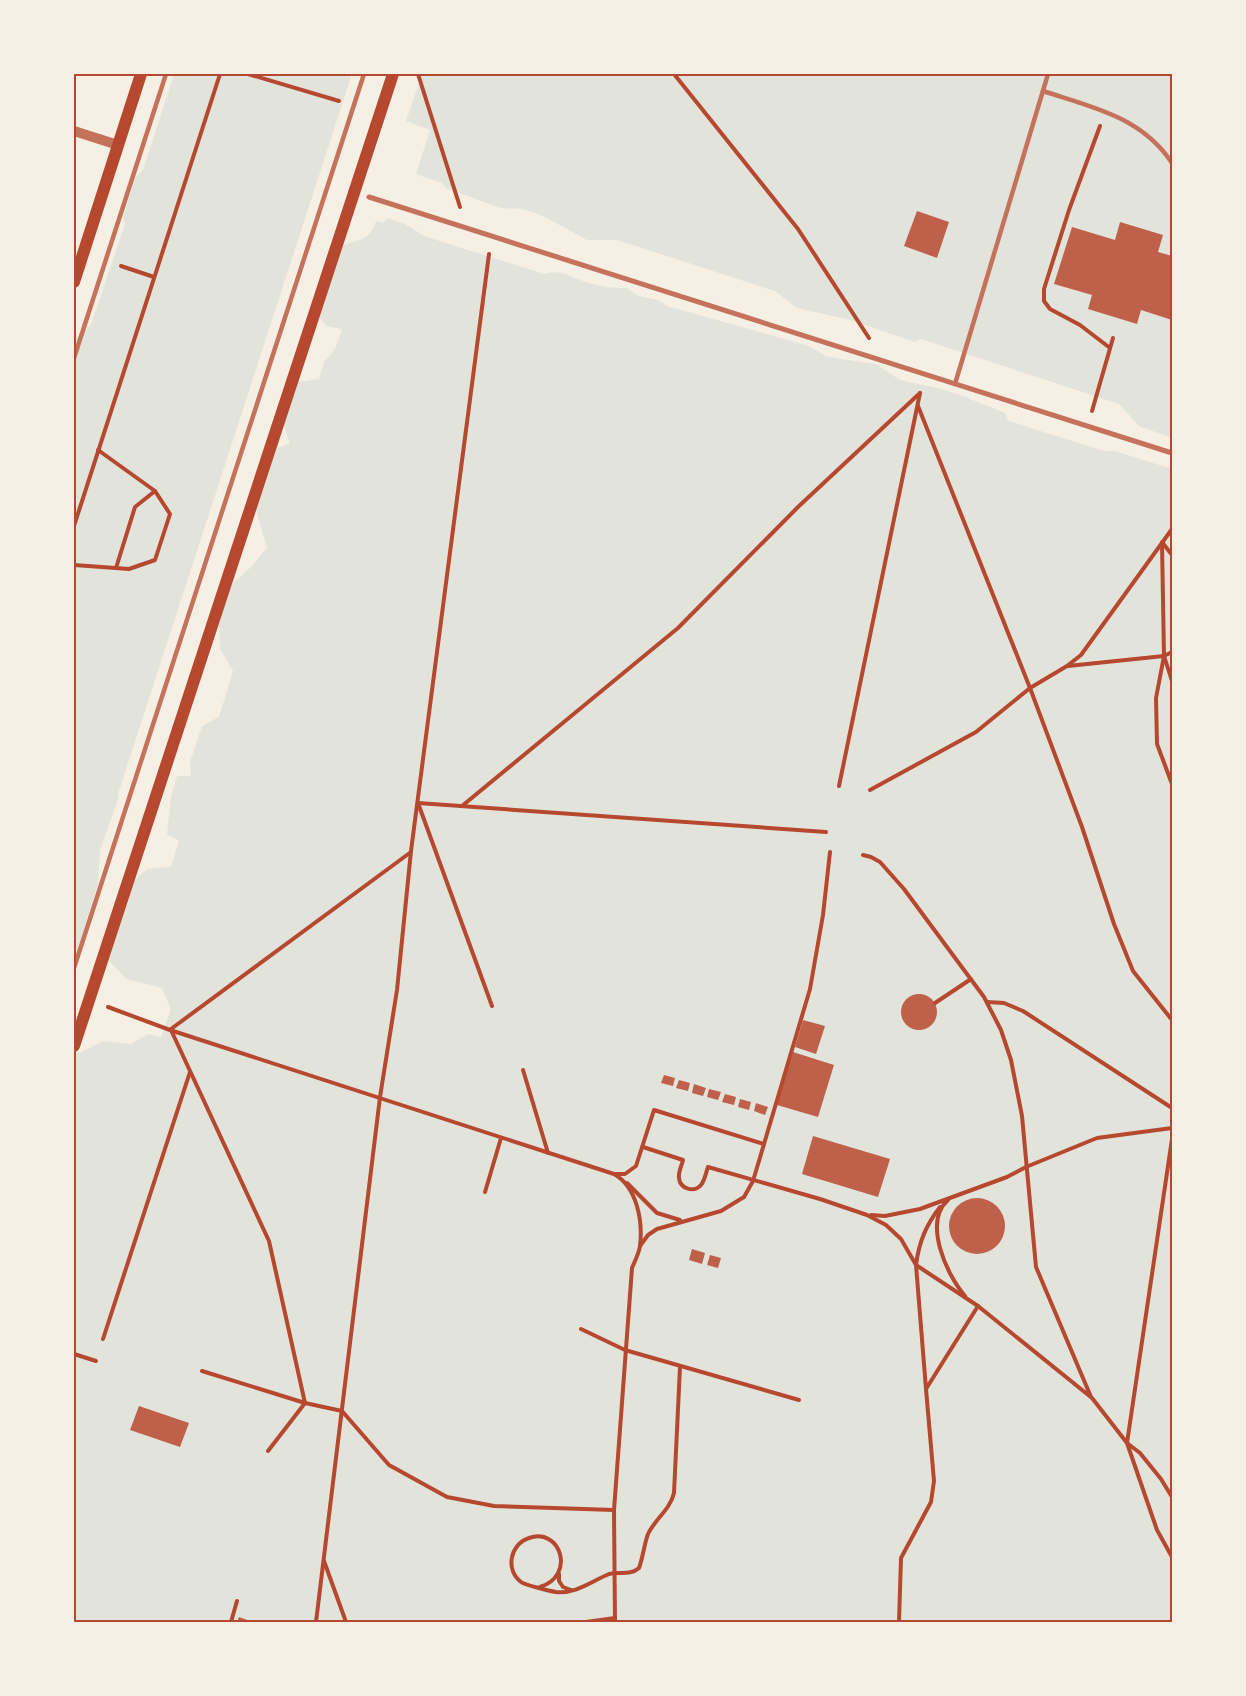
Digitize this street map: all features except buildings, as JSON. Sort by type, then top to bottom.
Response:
[{"type":"main road","points":[[74,282],[141,74]]},
{"type":"main road","points":[[74,1046],[393,74]]},
{"type":"street","points":[[74,131],[118,145]]},
{"type":"street","points":[[369,197],[1173,453]]},
{"type":"lane","points":[[74,358],[166,74]]},
{"type":"lane","points":[[74,968],[364,74]]},
{"type":"lane","points":[[955,384],[1048,74]]},
{"type":"lane","points":[[1043,91],[1105,111],[1125,120],[1162,147],[1173,163]]},
{"type":"path","points":[[74,526],[220,74]]},
{"type":"path","points":[[248,74],[342,102]]},
{"type":"path","points":[[418,74],[466,228]]},
{"type":"path","points":[[674,74],[798,229],[884,361]]},
{"type":"path","points":[[1105,111],[1094,147],[1069,210],[1044,289],[1044,301],[1050,309],[1080,325],[1110,348]]},
{"type":"path","points":[[316,1623],[380,1097],[397,990],[411,851],[492,236]]},
{"type":"path","points":[[105,261],[154,277]]},
{"type":"path","points":[[1087,426],[1113,338]]},
{"type":"path","points":[[461,806],[678,628],[798,507],[920,393],[839,786]]},
{"type":"path","points":[[918,405],[1030,688],[1133,971],[1173,1020]]},
{"type":"path","points":[[74,564],[129,569],[155,560],[170,514],[155,491],[98,450]]},
{"type":"path","points":[[116,568],[135,507],[155,491]]},
{"type":"path","points":[[870,790],[976,732],[1030,688],[1050,678],[1081,655],[1173,529]]},
{"type":"path","points":[[1162,542],[1173,555]]},
{"type":"path","points":[[1162,542],[1164,656],[1156,698],[1157,744],[1173,784]]},
{"type":"path","points":[[1067,666],[1164,656],[1173,652]]},
{"type":"path","points":[[1164,656],[1173,681]]},
{"type":"path","points":[[418,803],[826,832]]},
{"type":"path","points":[[418,803],[492,1006]]},
{"type":"path","points":[[170,1030],[411,851]]},
{"type":"path","points":[[586,1623],[615,1620],[614,1510],[632,1268],[640,1246],[648,1234],[657,1229],[721,1211],[744,1197],[753,1181],[810,989],[823,915],[830,852]]},
{"type":"path","points":[[862,855],[872,856],[880,862],[904,889],[987,1002],[1000,1030],[1011,1060],[1022,1116],[1036,1267],[1092,1398]]},
{"type":"path","points":[[935,1004],[971,979]]},
{"type":"path","points":[[987,1002],[1014,1006],[1023,1011],[1173,1108]]},
{"type":"path","points":[[108,1007],[170,1030],[614,1174],[623,1179],[657,1214],[677,1220],[690,1220]]},
{"type":"path","points":[[170,1030],[268,1241],[305,1403],[268,1452]]},
{"type":"path","points":[[523,1070],[548,1153]]},
{"type":"path","points":[[103,1339],[190,1071]]},
{"type":"path","points":[[640,1246],[637,1206],[623,1179],[625,1174],[636,1166],[654,1110],[764,1144]]},
{"type":"path","points":[[867,1215],[885,1216],[920,1209],[1007,1177],[1096,1138],[1173,1128]]},
{"type":"path","points":[[485,1192],[501,1138]]},
{"type":"path","points":[[1173,1139],[1127,1443],[1157,1530],[1173,1557]]},
{"type":"path","points":[[643,1147],[683,1160],[679,1174],[680,1181],[688,1189],[695,1189],[701,1185],[708,1167],[820,1199],[867,1215],[886,1226],[901,1239],[916,1265],[978,1306],[1092,1398],[1127,1443],[1140,1453],[1173,1497]]},
{"type":"path","points":[[614,1174],[625,1174]]},
{"type":"path","points":[[898,1623],[901,1558],[931,1502],[934,1481],[916,1265],[925,1228],[940,1207],[951,1197]]},
{"type":"path","points":[[940,1207],[937,1218],[937,1239],[953,1277],[968,1300]]},
{"type":"path","points":[[926,1389],[978,1306]]},
{"type":"path","points":[[581,1329],[626,1350],[800,1400]]},
{"type":"path","points":[[74,1354],[96,1361]]},
{"type":"path","points":[[571,1590],[563,1587],[559,1581],[562,1563],[560,1553],[555,1544],[546,1538],[536,1536],[526,1538],[512,1554],[511,1564],[514,1574],[521,1582],[557,1592],[571,1590],[581,1588],[616,1572],[630,1573],[639,1568],[648,1536],[672,1500],[679,1417],[680,1367]]},
{"type":"path","points":[[202,1371],[305,1403],[342,1411],[389,1464],[447,1497],[494,1506],[614,1510]]},
{"type":"path","points":[[324,1560],[346,1623]]},
{"type":"path","points":[[540,1587],[548,1584],[559,1573]]},
{"type":"path","points":[[231,1623],[237,1601]]},
{"type":"shaded area","points":[[174,74],[352,74],[100,850],[98,884],[74,960],[74,340],[91,325],[125,224],[123,218],[135,178],[143,170]]},
{"type":"shaded area","points":[[422,74],[1172,74],[1172,438],[1139,426],[1119,404],[921,339],[915,342],[850,320],[797,308],[775,291],[617,240],[587,240],[543,216],[523,209],[500,208],[416,174],[430,130],[406,121]]},
{"type":"shaded area","points":[[387,218],[405,224],[424,236],[544,274],[557,272],[598,285],[627,288],[637,295],[657,300],[667,306],[809,346],[828,357],[876,364],[900,380],[938,388],[1005,413],[1009,421],[1104,451],[1115,451],[1172,469],[1172,1622],[74,1622],[75,1055],[103,1041],[131,1044],[148,1034],[161,1037],[171,1009],[162,988],[126,979],[104,955],[102,940],[128,904],[132,883],[147,869],[171,867],[179,841],[167,834],[171,796],[177,776],[191,776],[190,762],[202,726],[219,717],[233,671],[220,649],[219,624],[227,589],[252,566],[267,548],[255,506],[256,477],[262,454],[290,443],[285,430],[281,400],[297,382],[319,379],[324,362],[335,349],[342,329],[326,326],[317,315],[340,247],[366,237],[376,221],[383,223]]}]
